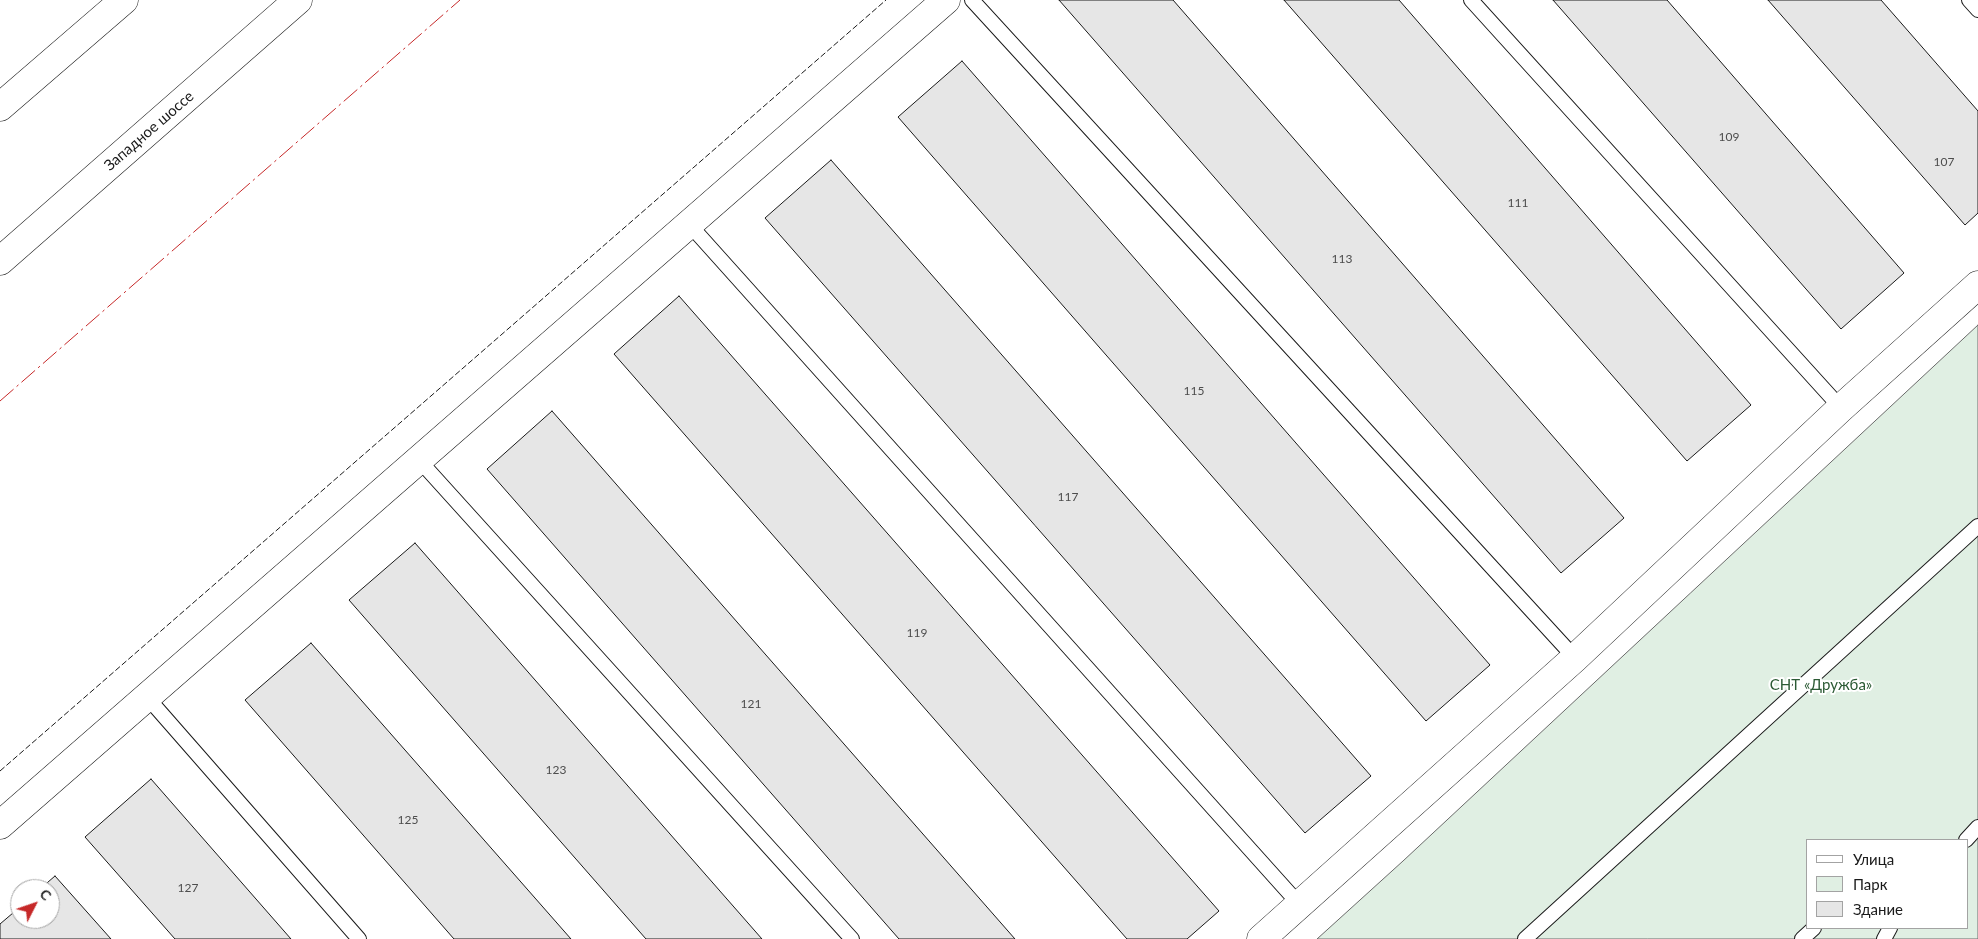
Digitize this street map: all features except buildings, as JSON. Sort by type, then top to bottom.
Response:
[{"type":"street","points":[[0,107],[124,0]]},
{"type":"street","name":"Западное шоссе","points":[[0,261],[298,0]]},
{"type":"street","points":[[0,825],[946,0]]},
{"type":"street","points":[[1261,939],[1575,658],[1841,408],[1978,285]]},
{"type":"lane","points":[[972,0],[1575,658]]},
{"type":"lane","points":[[1471,0],[1841,408]]},
{"type":"lane","points":[[1969,0],[1978,10]]},
{"type":"lane","points":[[689,224],[1299,904]]},
{"type":"lane","points":[[418,460],[852,939]]},
{"type":"lane","points":[[1525,939],[1978,526]]},
{"type":"lane","points":[[147,697],[359,939]]},
{"type":"lane","points":[[1967,839],[1978,827]]},
{"type":"lane","points":[[1802,939],[1813,929]]},
{"type":"green space","name":"СНТ «Дружба»","points":[[1978,325],[1978,939],[1317,939],[1403,861]]},
{"type":"fence","points":[[0,771],[886,0]]},
{"type":"power","points":[[0,401],[460,0]]}]
